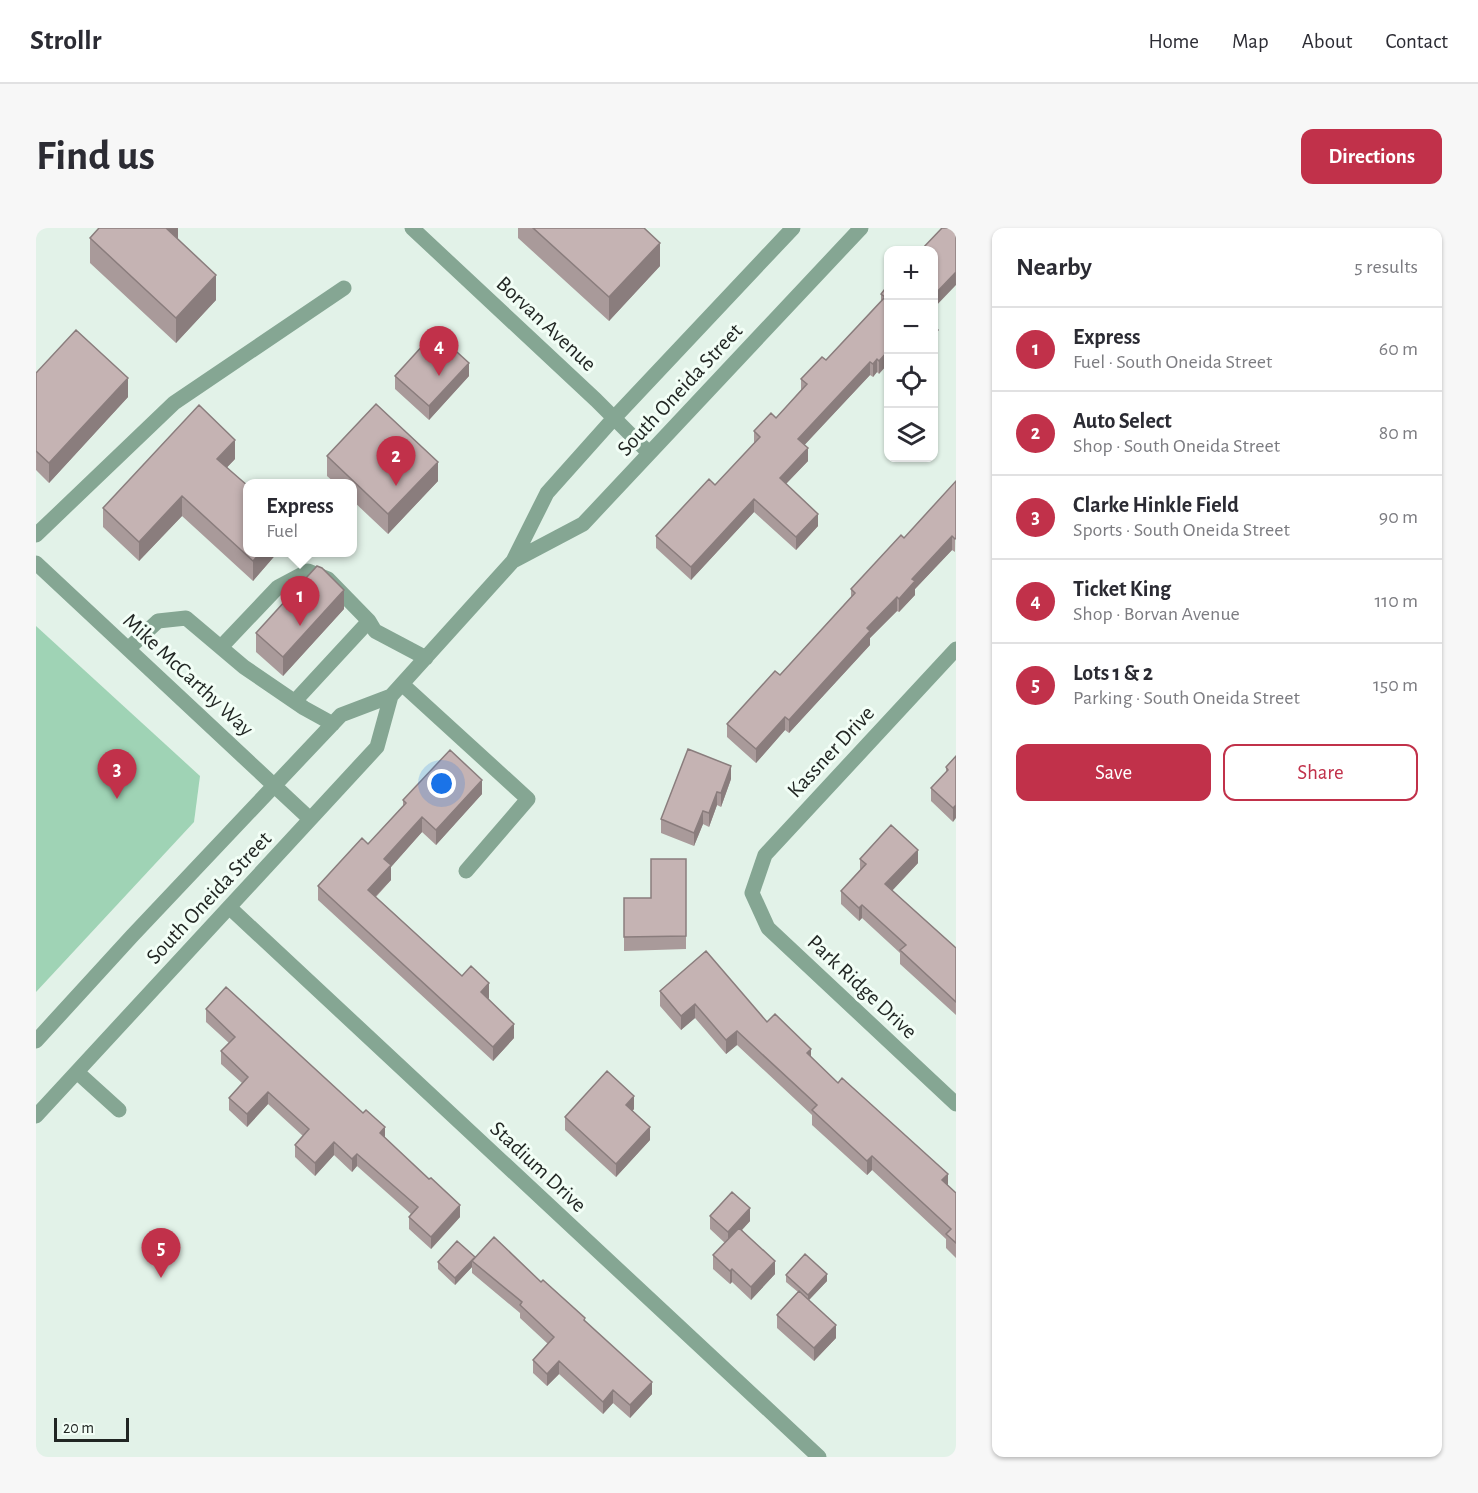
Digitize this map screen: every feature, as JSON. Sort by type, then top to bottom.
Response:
[{"type":"street","name":"Borvan Avenue","points":[[412,228],[649,453]]},
{"type":"street","name":"South Oneida Street","points":[[36,1116],[376,747],[391,696],[513,561],[547,494],[614,418],[793,228]]},
{"type":"street","name":"South Oneida Street","points":[[513,561],[583,524],[861,228]]},
{"type":"street","points":[[36,535],[174,403],[344,288]]},
{"type":"street","name":"Mike McCarthy Way","points":[[36,563],[310,819]]},
{"type":"street","points":[[221,647],[278,587],[308,571],[328,579],[369,621],[375,632],[426,658]]},
{"type":"street","points":[[128,649],[158,621],[186,618],[244,667],[333,723]]},
{"type":"street","points":[[295,701],[369,621]]},
{"type":"street","name":"Kassner Drive","points":[[752,893],[765,855],[956,649]]},
{"type":"street","points":[[402,684],[528,799],[466,871]]},
{"type":"street","name":"South Oneida Street","points":[[36,1041],[341,715],[391,696]]},
{"type":"street","name":"Park Ridge Drive","points":[[752,893],[768,928],[956,1104]]},
{"type":"street","name":"Stadium Drive","points":[[229,907],[819,1457]]},
{"type":"street","points":[[77,1072],[119,1110]]},
{"type":"green space","points":[[36,626],[200,776],[194,822],[36,992]]},
{"type":"building","points":[[99,228],[166,228],[216,275],[176,318],[90,238]]},
{"type":"building","points":[[533,228],[644,228],[660,243],[609,297]]},
{"type":"building","points":[[942,228],[956,228],[956,272],[938,291],[938,246],[925,246]]},
{"type":"building","points":[[884,298],[884,355],[873,364],[870,362],[798,439],[808,448],[780,478],[818,514],[796,537],[754,499],[691,567],[656,536],[709,479],[715,485],[760,437],[754,431],[771,413],[776,418],[807,384],[801,379],[822,357],[826,360]]},
{"type":"building","points":[[76,330],[128,378],[49,463],[36,451],[36,373]]},
{"type":"building","points":[[435,332],[469,363],[429,406],[395,376]]},
{"type":"building","points":[[376,404],[438,462],[388,514],[357,485],[357,479],[351,479],[327,456]]},
{"type":"building","points":[[199,405],[235,440],[217,459],[243,482],[243,552],[182,496],[139,542],[103,508]]},
{"type":"building","points":[[956,481],[956,538],[952,536],[912,579],[915,581],[899,599],[897,597],[867,628],[870,631],[789,720],[785,717],[756,749],[727,724],[775,671],[780,675],[855,593],[851,589],[901,535],[904,538]]},
{"type":"building","points":[[317,566],[322,568],[344,590],[283,657],[256,633]]},
{"type":"building","points":[[688,749],[731,766],[721,793],[717,792],[709,813],[703,811],[694,833],[661,819]]},
{"type":"building","points":[[450,750],[482,780],[436,830],[422,817],[384,859],[391,865],[368,890],[462,976],[471,966],[489,983],[481,992],[514,1024],[493,1047],[318,886],[362,838],[368,844],[406,803],[403,800]]},
{"type":"building","points":[[956,756],[956,805],[953,808],[931,788],[948,770],[946,767]]},
{"type":"building","points":[[891,825],[918,850],[885,884],[956,948],[956,1002],[900,950],[906,945],[862,905],[859,908],[841,891],[866,864],[860,859]]},
{"type":"building","points":[[651,859],[686,859],[686,936],[624,937],[624,898],[651,898]]},
{"type":"building","points":[[706,951],[767,1022],[775,1014],[811,1049],[807,1053],[838,1083],[842,1078],[948,1174],[942,1180],[956,1193],[956,1243],[946,1234],[951,1229],[872,1156],[867,1161],[812,1110],[817,1105],[737,1031],[726,1040],[695,1004],[681,1016],[660,991]]},
{"type":"building","points":[[226,987],[363,1113],[366,1110],[385,1127],[380,1133],[460,1205],[431,1237],[409,1217],[418,1207],[357,1154],[352,1159],[334,1142],[315,1163],[295,1145],[309,1129],[268,1092],[247,1114],[229,1098],[248,1077],[221,1051],[235,1037],[206,1009]]},
{"type":"building","points":[[607,1071],[634,1096],[626,1105],[650,1127],[616,1164],[565,1117]]},
{"type":"building","points":[[732,1192],[750,1208],[728,1232],[710,1216]]},
{"type":"building","points":[[739,1228],[775,1261],[751,1287],[713,1255]]},
{"type":"building","points":[[494,1237],[541,1282],[543,1280],[585,1318],[584,1320],[652,1382],[630,1405],[613,1390],[603,1402],[559,1361],[547,1374],[533,1360],[554,1337],[520,1305],[522,1302],[472,1261]]},
{"type":"building","points":[[457,1241],[475,1257],[455,1278],[438,1262]]},
{"type":"building","points":[[805,1254],[827,1274],[808,1295],[786,1275]]},
{"type":"building","points":[[799,1291],[836,1325],[814,1348],[777,1315]]},
{"type":"place","name":"Ticket King","points":[[439,376]]},
{"type":"place","name":"Auto Select","points":[[396,486]]},
{"type":"place","name":"Express","points":[[300,626]]},
{"type":"place","name":"Clarke Hinkle Field","points":[[117,799]]},
{"type":"place","name":"Lots 1 & 2","points":[[161,1278]]}]
